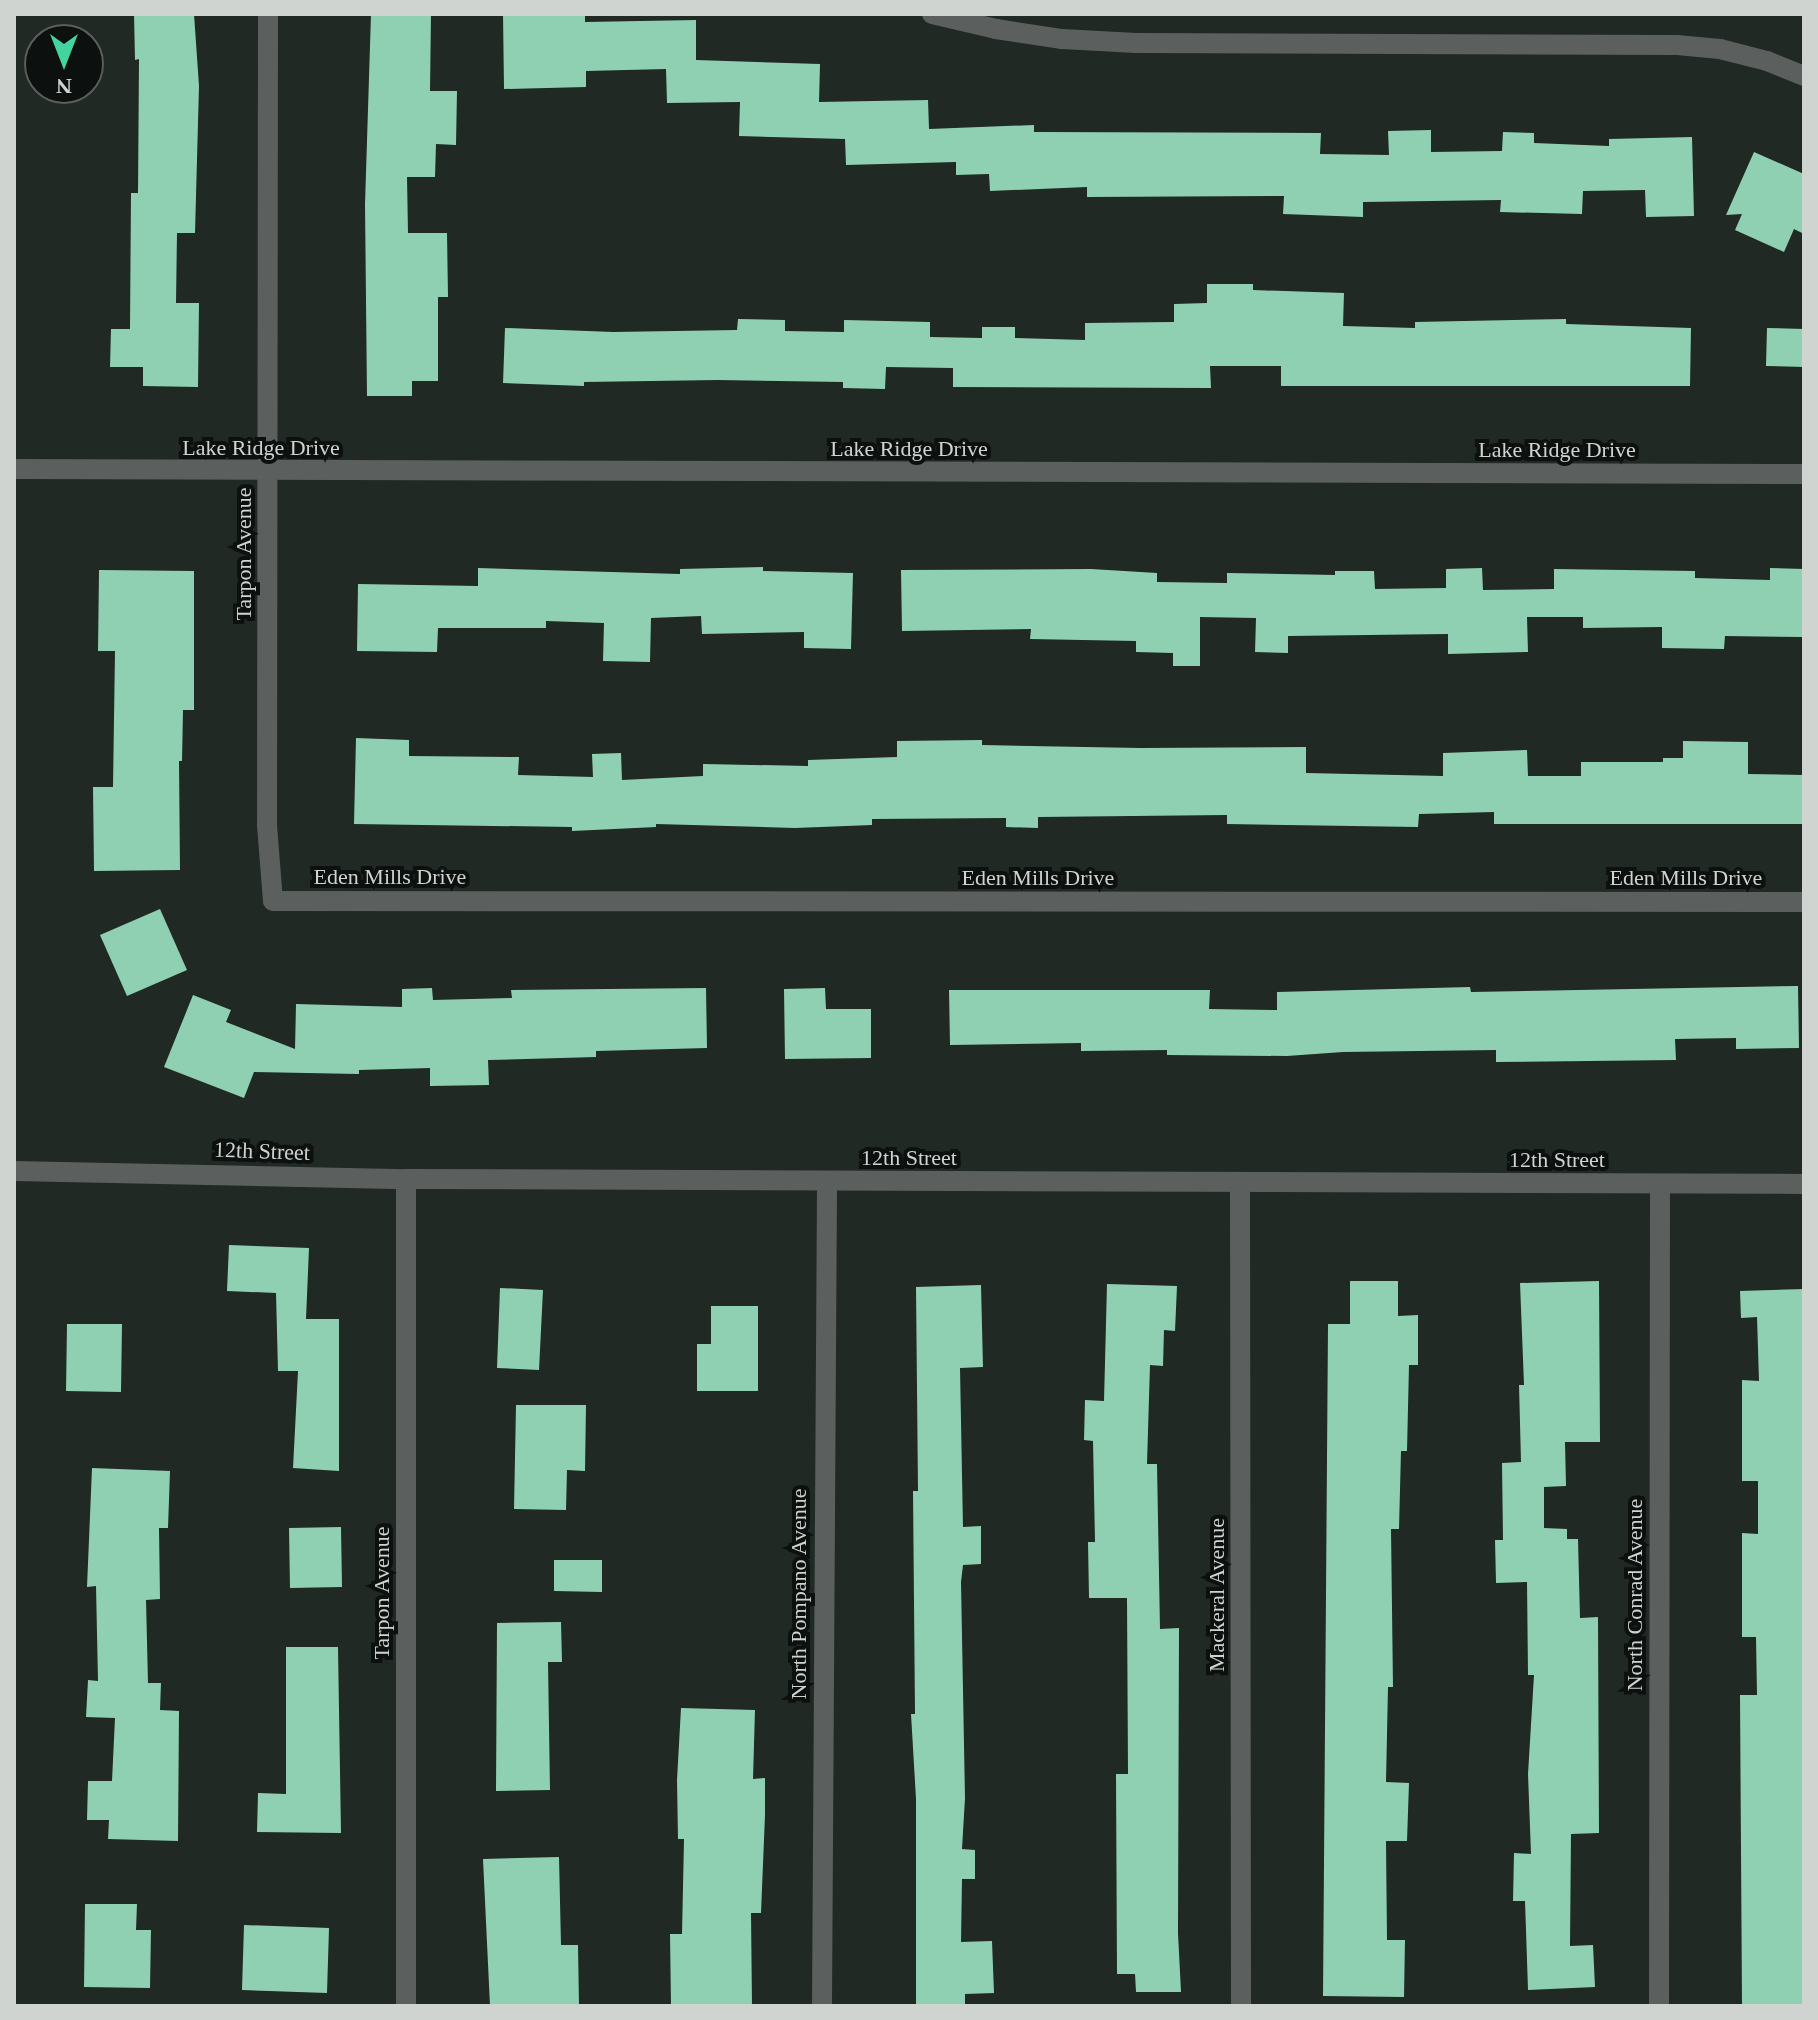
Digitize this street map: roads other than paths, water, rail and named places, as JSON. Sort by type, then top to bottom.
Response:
[{"type":"street","name":"Tarpon Avenue","points":[[268,14],[267,825],[273,901]]},
{"type":"street","points":[[932,14],[1009,31],[1136,43],[1677,45],[1755,58],[1804,76]]},
{"type":"street","name":"Lake Ridge Drive","points":[[14,469],[1804,474]]},
{"type":"street","name":"Eden Mills Drive","points":[[273,901],[1804,902]]},
{"type":"street","name":"12th Street","points":[[14,1171],[406,1179],[1804,1184]]},
{"type":"street","name":"Tarpon Avenue","points":[[406,1179],[406,2006]]},
{"type":"street","name":"North Pompano Avenue","points":[[822,2006],[827,1182]]},
{"type":"street","name":"Mackeral Avenue","points":[[1240,1184],[1241,2006]]},
{"type":"street","name":"North Conrad Avenue","points":[[1659,2006],[1660,1184]]}]
